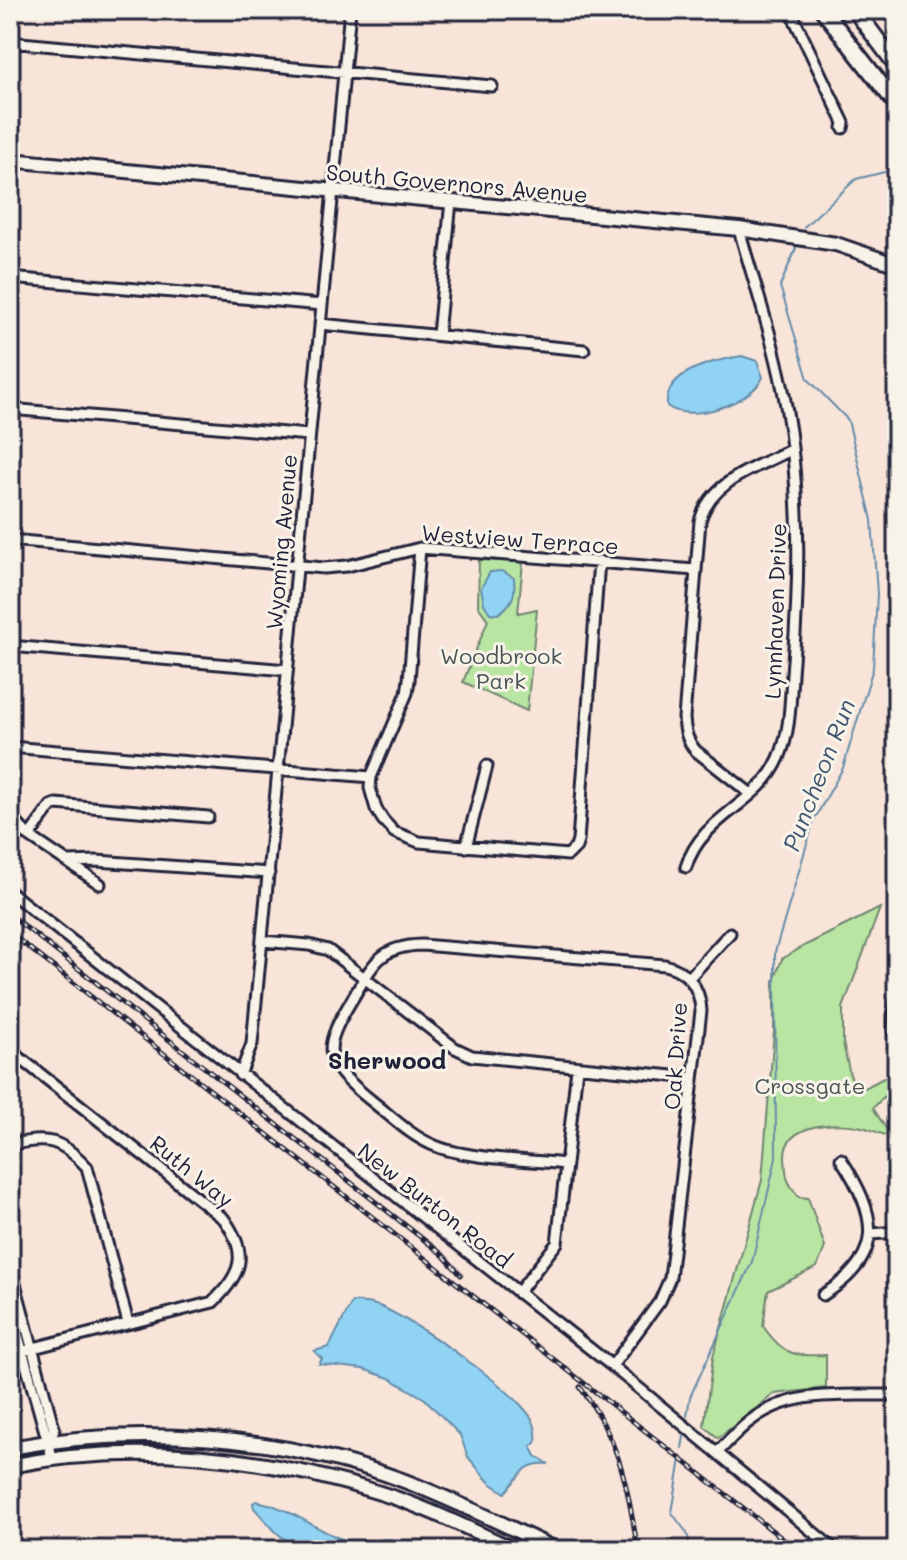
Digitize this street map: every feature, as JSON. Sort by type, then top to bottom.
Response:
[{"type":"highway","points":[[823,10],[897,105]]},
{"type":"highway","points":[[846,10],[897,63]]},
{"type":"highway","points":[[855,10],[877,41]]},
{"type":"highway","points":[[862,10],[897,63]]},
{"type":"main road","name":"South Governors Avenue","points":[[10,160],[739,229],[814,240],[860,251],[897,265]]},
{"type":"main road","points":[[10,1448],[50,1442],[162,1437],[251,1444],[298,1452],[398,1479],[558,1550]]},
{"type":"main road","points":[[10,1466],[53,1460],[162,1455],[276,1465],[381,1493],[430,1511],[515,1550]]},
{"type":"street","name":"Wyoming Avenue","points":[[240,1075],[252,1044],[350,10]]},
{"type":"street","points":[[790,10],[844,123],[843,128]]},
{"type":"street","points":[[10,73],[11,42],[492,86]]},
{"type":"street","points":[[438,335],[451,201]]},
{"type":"street","name":"Lynnhaven Drive","points":[[686,867],[690,853],[702,835],[751,794],[773,770],[787,730],[798,592],[798,529],[792,449],[783,388],[739,229]]},
{"type":"street","points":[[10,278],[322,305]]},
{"type":"street","points":[[320,324],[584,350]]},
{"type":"street","points":[[10,409],[309,435]]},
{"type":"street","points":[[751,794],[696,751],[685,730],[700,521],[703,509],[715,492],[792,449]]},
{"type":"street","name":"Westview Terrace","points":[[10,540],[324,568],[347,566],[420,548],[695,570]]},
{"type":"street","points":[[420,548],[407,693],[371,777],[370,788],[376,809],[394,832],[419,842],[568,855],[578,841],[599,561]]},
{"type":"street","points":[[10,646],[287,670]]},
{"type":"street","points":[[10,747],[371,777]]},
{"type":"street","points":[[466,847],[487,766]]},
{"type":"street","points":[[29,836],[51,806],[56,804],[208,817]]},
{"type":"street","points":[[10,816],[29,836],[100,884]]},
{"type":"street","points":[[69,862],[97,861],[269,873]]},
{"type":"street","name":"New Burton Road","points":[[10,892],[612,1366],[835,1550]]},
{"type":"street","points":[[689,978],[730,933]]},
{"type":"street","points":[[262,941],[318,947],[336,956],[462,1053],[496,1061],[693,1078]]},
{"type":"street","name":"Oak Drive","points":[[566,1164],[454,1152],[430,1145],[345,1080],[334,1062],[332,1041],[336,1026],[365,978],[385,953],[407,945],[422,945],[665,965],[681,971],[697,990],[701,1011],[668,1284],[660,1301],[612,1366]]},
{"type":"street","points":[[897,990],[893,1029],[897,1048]]},
{"type":"street","name":"Ruth Way","points":[[10,1050],[224,1219],[239,1245],[241,1262],[227,1289],[213,1302],[10,1354]]},
{"type":"street","points":[[518,1293],[557,1243],[577,1068]]},
{"type":"street","points":[[10,1145],[51,1140],[70,1149],[87,1167],[128,1323]]},
{"type":"street","points":[[823,1295],[845,1282],[862,1263],[871,1234],[861,1196],[841,1159]]},
{"type":"street","points":[[871,1234],[897,1232]]},
{"type":"street","points":[[10,1265],[27,1349]]},
{"type":"street","points":[[10,1308],[54,1429],[50,1442],[53,1460]]},
{"type":"street","points":[[718,1452],[750,1421],[787,1402],[810,1396],[897,1395]]},
{"type":"green space","name":"Woodbrook Park","points":[[479,560],[523,562],[518,613],[537,609],[527,711],[463,682],[488,620],[478,606]]},
{"type":"green space","name":"Crossgate","points":[[880,908],[843,1008],[843,1043],[850,1075],[859,1091],[897,1071],[897,1083],[873,1108],[891,1136],[839,1124],[814,1127],[793,1137],[785,1157],[788,1179],[799,1197],[808,1198],[825,1247],[817,1267],[768,1291],[763,1326],[776,1343],[789,1352],[826,1355],[826,1388],[774,1394],[718,1438],[704,1426],[713,1357],[762,1180],[774,1031],[774,981],[782,959]]},
{"type":"water","points":[[742,356],[757,361],[763,377],[747,395],[705,412],[677,411],[667,406],[668,394],[683,375],[706,364]]},
{"type":"water","points":[[502,571],[514,578],[514,595],[498,614],[490,613],[484,604],[481,588],[490,572]]},
{"type":"water","points":[[352,1302],[388,1310],[487,1375],[532,1419],[536,1443],[531,1446],[536,1456],[549,1464],[528,1467],[505,1493],[489,1482],[468,1457],[460,1435],[425,1399],[389,1378],[363,1369],[319,1364],[322,1359],[314,1351],[329,1347]]},
{"type":"water","points":[[256,1501],[285,1510],[353,1543],[368,1546],[387,1539],[420,1550],[297,1550],[254,1508]]},
{"type":"waterway","name":"Puncheon Run","points":[[804,227],[856,179],[897,169]]},
{"type":"waterway","name":"Puncheon Run","points":[[687,1416],[690,1397],[752,1262],[776,1158],[775,952],[814,820],[843,768],[873,668],[877,594],[872,520],[848,420],[808,379],[780,286],[796,248]]},
{"type":"waterway","name":"Puncheon Run","points":[[682,1448],[685,1431]]},
{"type":"waterway","name":"Puncheon Run","points":[[681,1459],[672,1513],[687,1533],[691,1550]]},
{"type":"railway","points":[[10,915],[442,1254],[461,1275]]},
{"type":"railway","points":[[10,933],[797,1550]]},
{"type":"railway","points":[[580,1387],[614,1446],[638,1550]]},
{"type":"district","name":"Sherwood","points":[[387,1059]]}]
